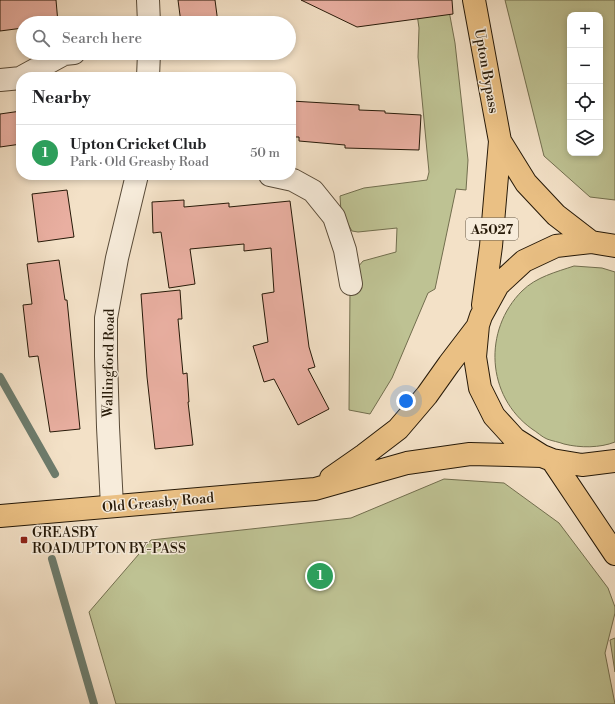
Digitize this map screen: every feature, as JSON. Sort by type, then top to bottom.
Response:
[{"type":"main road","name":"Upton Bypass","points":[[474,0],[500,141],[491,246],[475,357],[480,388],[494,416],[515,440],[547,458]]},
{"type":"main road","name":"Upton Bypass","points":[[500,141],[526,183],[556,215],[591,242]]},
{"type":"main road","points":[[591,242],[615,246]]},
{"type":"main road","name":"Old Greasby Road","points":[[315,489],[364,456],[398,429],[427,395],[480,321],[498,285],[524,261],[556,246],[591,242]]},
{"type":"main road","name":"Old Greasby Road","points":[[0,516],[315,489],[407,463],[470,454],[547,458]]},
{"type":"main road","points":[[547,458],[582,465],[615,461]]},
{"type":"main road","points":[[547,458],[615,554]]},
{"type":"street","points":[[148,0],[149,16]]},
{"type":"street","points":[[31,72],[53,60]]},
{"type":"street","points":[[148,72],[149,60]]},
{"type":"street","points":[[0,80],[16,78]]},
{"type":"street","name":"Wallingford Road","points":[[112,506],[106,364],[106,318],[117,258],[136,180]]},
{"type":"street","points":[[294,180],[313,191],[334,217],[345,250],[351,284]]},
{"type":"green space","points":[[415,0],[447,0],[455,43],[468,160],[466,190],[456,189],[435,289],[428,293],[392,378],[370,414],[349,410],[350,289],[352,274],[363,261],[396,252],[397,228],[358,232],[352,231],[341,212],[340,196],[364,188],[427,180],[429,172],[418,57],[419,28]]},
{"type":"green space","points":[[505,0],[615,0],[615,200],[590,197],[544,156]]},
{"type":"green space","points":[[574,266],[602,268],[615,272],[615,442],[609,444],[583,447],[564,444],[543,437],[517,415],[506,399],[498,381],[495,362],[496,343],[501,324],[509,307],[522,291],[534,282],[553,273]]},
{"type":"green space","points":[[444,479],[504,483],[559,523],[608,588],[615,607],[615,613],[605,653],[615,704],[116,704],[89,612],[151,540],[351,518]]},
{"type":"green space","points":[[615,638],[615,672],[610,640]]},
{"type":"building","points":[[0,0],[56,0],[57,16],[16,16],[16,29],[0,31]]},
{"type":"building","points":[[178,0],[215,0],[217,16],[180,16]]},
{"type":"building","points":[[301,0],[452,0],[453,14],[357,27]]},
{"type":"building","points":[[296,101],[359,105],[359,110],[421,115],[419,150],[345,148],[345,145],[299,141],[299,137],[296,137]]},
{"type":"building","points":[[16,112],[16,145],[0,147],[0,114]]},
{"type":"building","points":[[67,190],[74,237],[38,242],[32,194]]},
{"type":"building","points":[[184,200],[184,207],[229,203],[229,207],[290,201],[309,347],[315,367],[308,369],[329,409],[298,425],[274,379],[264,382],[253,346],[268,342],[262,294],[274,292],[271,248],[244,251],[244,244],[190,249],[195,284],[169,288],[161,232],[153,233],[152,202]]},
{"type":"building","points":[[59,260],[65,300],[67,300],[80,429],[50,432],[38,356],[29,357],[23,305],[32,304],[27,264]]},
{"type":"building","points":[[180,290],[182,319],[178,319],[183,374],[187,373],[188,402],[193,445],[155,449],[147,377],[141,294]]},
{"type":"waterway","points":[[0,377],[55,474]]},
{"type":"waterway","points":[[52,559],[94,704]]},
{"type":"place","name":"GREASBY ROAD/UPTON BY-PASS","points":[[24,540]]},
{"type":"place","name":"Upton Cricket Club","points":[[320,576]]}]
